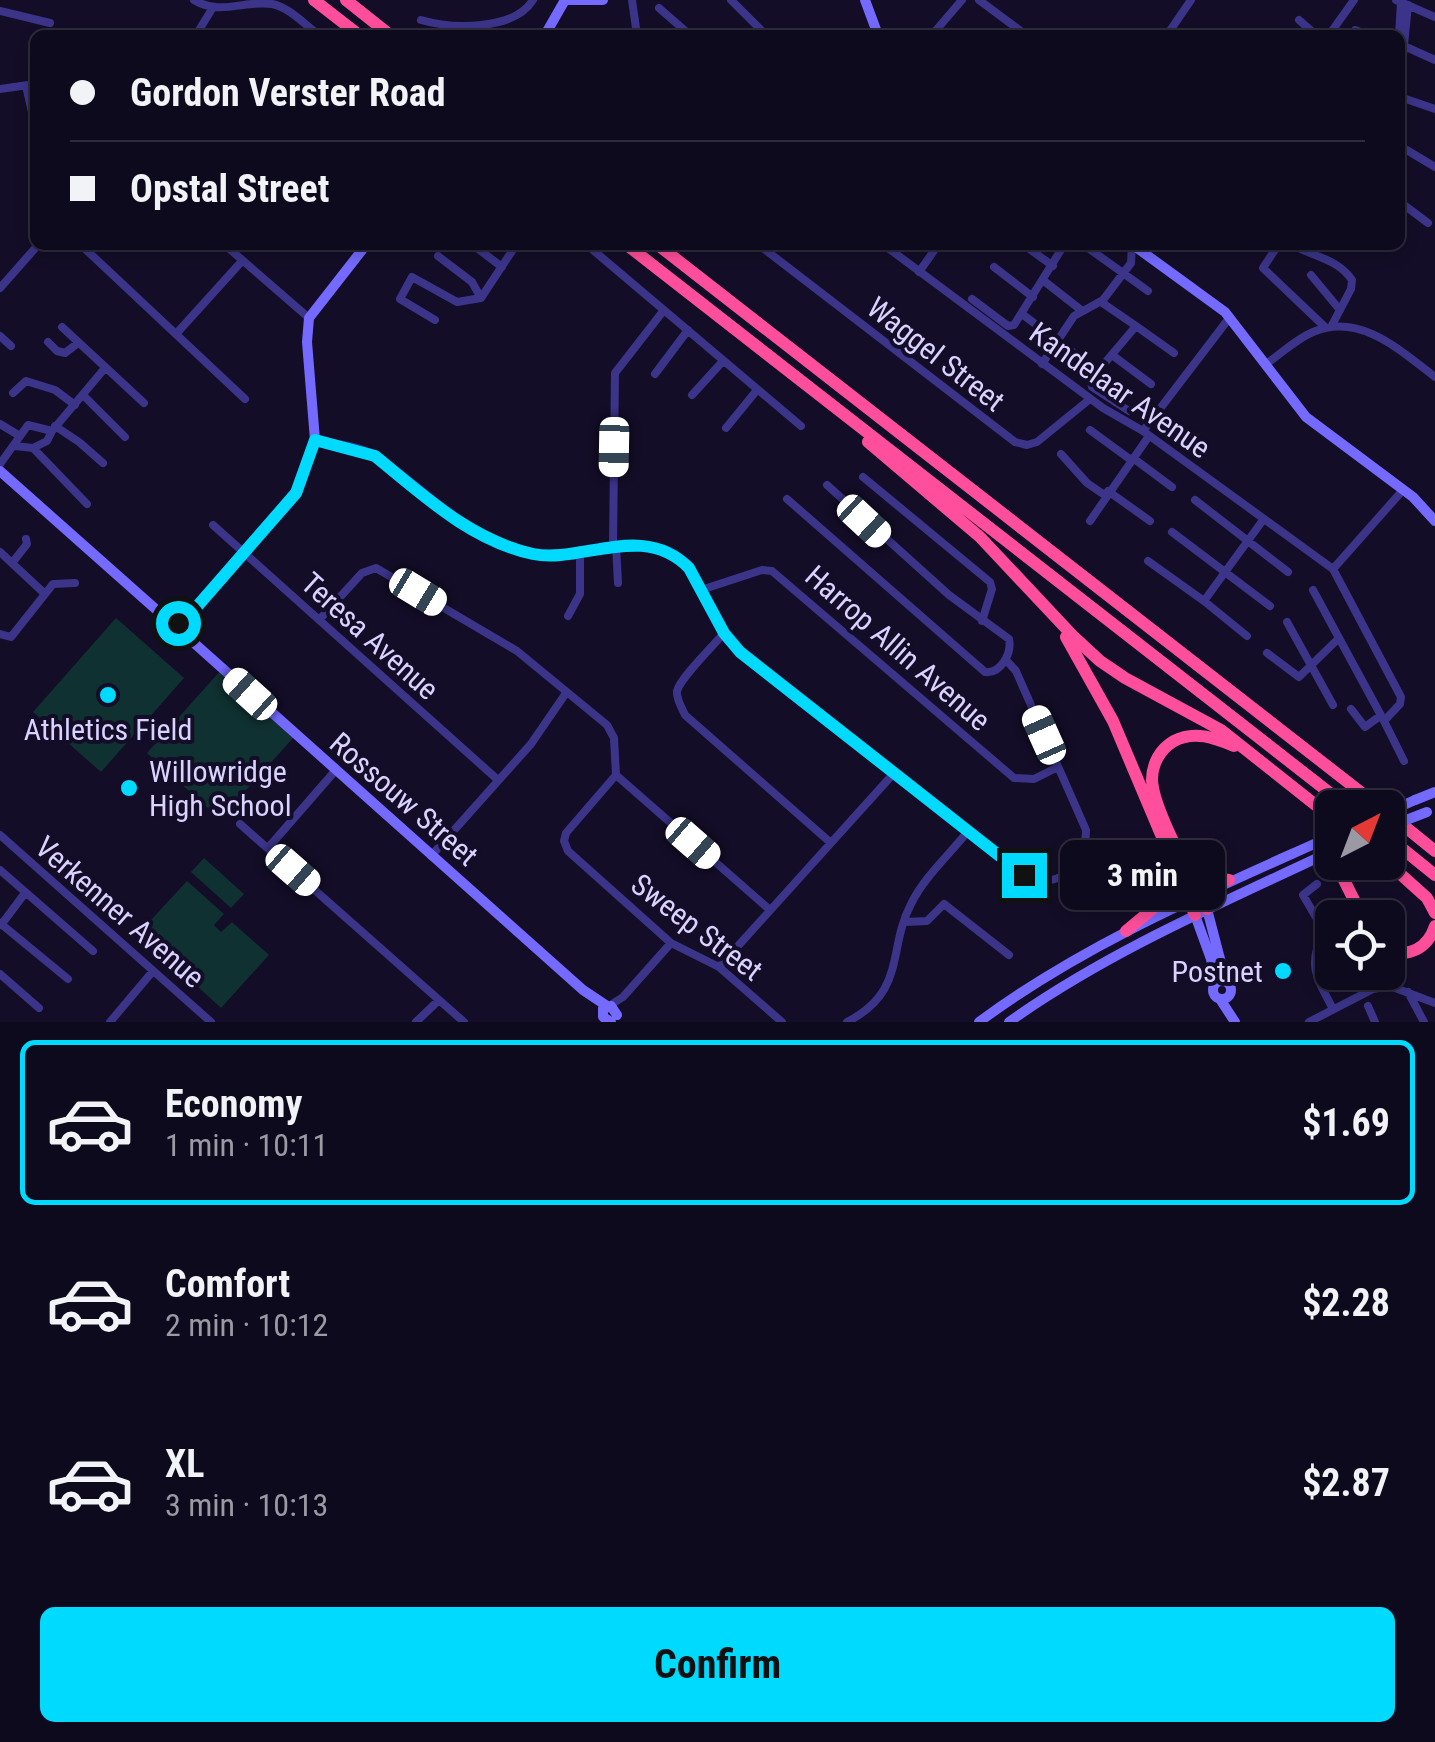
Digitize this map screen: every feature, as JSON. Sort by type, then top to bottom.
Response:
[{"type":"highway","points":[[314,0],[352,30]]},
{"type":"highway","points":[[346,0],[384,30]]},
{"type":"highway","points":[[633,250],[1326,790]]},
{"type":"highway","points":[[664,250],[1359,790]]},
{"type":"highway","points":[[701,303],[945,505],[1003,558],[1074,637],[1112,670],[1208,721],[1315,805]]},
{"type":"highway","points":[[1042,602],[1105,705],[1148,806],[1201,912]]},
{"type":"highway","points":[[1194,897],[1152,784],[1153,771],[1161,752],[1175,741],[1198,736],[1220,740],[1250,754]]},
{"type":"highway","points":[[1126,931],[1163,904],[1172,887],[1148,806]]},
{"type":"highway","points":[[1405,822],[1435,840]]},
{"type":"highway","points":[[1405,827],[1435,851]]},
{"type":"highway","points":[[1175,841],[1204,874],[1229,880]]},
{"type":"highway","points":[[1405,851],[1435,874]]},
{"type":"highway","points":[[1405,873],[1435,892]]},
{"type":"highway","points":[[1405,878],[1427,898],[1435,913]]},
{"type":"highway","points":[[1405,953],[1417,950],[1430,938],[1435,926]]},
{"type":"main road","points":[[548,30],[567,0],[603,0]]},
{"type":"main road","points":[[865,0],[876,30]]},
{"type":"main road","points":[[179,628],[296,493],[315,440],[307,342],[309,318],[362,250]]},
{"type":"main road","points":[[1139,250],[1230,316],[1311,421],[1403,490],[1435,521]]},
{"type":"main road","name":"Rossouw Street","points":[[0,468],[609,1017]]},
{"type":"main road","points":[[1405,803],[1435,792]]},
{"type":"main road","points":[[1405,820],[1431,810]]},
{"type":"main road","points":[[979,1022],[1051,972],[1126,931],[1315,843]]},
{"type":"main road","points":[[1009,1022],[1103,962],[1315,859]]},
{"type":"main road","points":[[1201,912],[1221,983],[1230,988],[1224,997],[1233,1019]]},
{"type":"street","points":[[194,0],[212,9],[271,4],[312,30]]},
{"type":"street","points":[[421,20],[454,27],[514,18],[532,0]]},
{"type":"street","points":[[632,0],[636,30]]},
{"type":"street","points":[[731,0],[762,30]]},
{"type":"street","points":[[936,30],[962,0]]},
{"type":"street","points":[[979,0],[1019,30]]},
{"type":"street","points":[[1170,30],[1191,0]]},
{"type":"street","points":[[1333,30],[1354,0]]},
{"type":"street","points":[[1401,2],[1435,17]]},
{"type":"street","points":[[1399,30],[1401,2]]},
{"type":"street","points":[[1401,2],[1403,30]]},
{"type":"street","points":[[660,8],[684,30]]},
{"type":"street","points":[[199,30],[212,9]]},
{"type":"street","points":[[0,12],[50,22]]},
{"type":"street","points":[[1299,20],[1310,30]]},
{"type":"street","points":[[1405,46],[1435,60]]},
{"type":"street","points":[[0,89],[30,85]]},
{"type":"street","points":[[1405,99],[1435,109]]},
{"type":"street","points":[[1405,149],[1435,167]]},
{"type":"street","points":[[1405,206],[1428,223]]},
{"type":"street","points":[[0,288],[34,250]]},
{"type":"street","points":[[86,250],[244,398]]},
{"type":"street","points":[[230,250],[309,318]]},
{"type":"street","points":[[480,250],[502,267]]},
{"type":"street","points":[[435,320],[400,299],[412,277],[456,302],[481,298],[513,250]]},
{"type":"street","points":[[593,250],[801,426]]},
{"type":"street","name":"Waggel Street","points":[[766,250],[1015,442],[1037,442],[1090,398]]},
{"type":"street","name":"Kandelaar Avenue","points":[[890,250],[1042,364],[1146,433],[1332,569]]},
{"type":"street","points":[[919,272],[934,250]]},
{"type":"street","points":[[1031,250],[1052,266]]},
{"type":"street","points":[[972,299],[1008,326],[1014,325],[1061,250]]},
{"type":"street","points":[[1091,250],[1148,291]]},
{"type":"street","points":[[1042,364],[1081,310],[1101,302],[1131,262],[1132,250]]},
{"type":"street","points":[[1275,250],[1263,268],[1329,328]]},
{"type":"street","points":[[1303,250],[1329,260],[1348,274],[1352,289],[1329,328]]},
{"type":"street","points":[[438,256],[472,282],[481,298]]},
{"type":"street","points":[[1131,262],[1150,258]]},
{"type":"street","points":[[176,334],[242,261]]},
{"type":"street","points":[[994,268],[1033,297]]},
{"type":"street","points":[[1311,274],[1340,310]]},
{"type":"street","points":[[1044,281],[1081,310]]},
{"type":"street","points":[[1101,302],[1174,353]]},
{"type":"street","points":[[618,583],[614,545],[615,372],[664,310]]},
{"type":"street","points":[[1022,314],[1098,371]]},
{"type":"street","points":[[1090,521],[1146,433],[1230,316]]},
{"type":"street","points":[[1129,411],[1092,387],[1091,382],[1136,326]]},
{"type":"street","points":[[62,327],[144,403]]},
{"type":"street","points":[[1266,364],[1308,334],[1329,328],[1380,336],[1435,378]]},
{"type":"street","points":[[655,374],[688,330]]},
{"type":"street","points":[[0,336],[12,346]]},
{"type":"street","points":[[48,342],[62,353],[78,343]]},
{"type":"street","points":[[1112,355],[1151,384]]},
{"type":"street","points":[[692,395],[723,361]]},
{"type":"street","points":[[15,446],[32,448],[47,441],[105,368]]},
{"type":"street","points":[[12,393],[26,381],[56,390],[75,405]]},
{"type":"street","points":[[726,428],[757,390]]},
{"type":"street","points":[[83,395],[125,437]]},
{"type":"street","points":[[0,424],[20,436]]},
{"type":"street","points":[[0,468],[30,425],[54,428],[80,442],[103,464]]},
{"type":"street","points":[[1090,430],[1172,487]]},
{"type":"street","points":[[315,440],[372,454],[460,522],[536,555],[614,545],[662,551],[681,559],[724,633],[740,652],[1024,875],[1042,882],[1058,879],[1072,868],[1085,849],[1086,830],[1015,670],[1006,660]]},
{"type":"street","points":[[32,448],[87,504]]},
{"type":"street","points":[[1061,454],[1087,483],[1150,521]]},
{"type":"street","points":[[863,477],[990,582],[992,589],[982,620]]},
{"type":"street","points":[[787,499],[985,672],[992,673],[1006,660],[1009,639],[884,539],[827,485]]},
{"type":"street","points":[[1351,709],[1365,727],[1400,704],[1401,697],[1332,569],[1403,490]]},
{"type":"street","points":[[1195,500],[1288,572]]},
{"type":"street","points":[[1204,600],[1263,520]]},
{"type":"street","name":"Teresa Avenue","points":[[213,525],[498,780]]},
{"type":"street","points":[[1172,532],[1270,606]]},
{"type":"street","points":[[12,563],[28,544],[26,539]]},
{"type":"street","points":[[568,616],[580,594],[580,550]]},
{"type":"street","points":[[0,552],[44,593]]},
{"type":"street","points":[[1148,561],[1247,636]]},
{"type":"street","points":[[319,620],[362,573],[376,568],[517,652],[611,731],[616,775],[770,910]]},
{"type":"street","name":"Harrop Allin Avenue","points":[[701,590],[762,570],[772,571],[1014,778],[1034,779],[1058,767]]},
{"type":"street","points":[[0,634],[11,637],[53,584],[74,583]]},
{"type":"street","points":[[1312,590],[1404,761]]},
{"type":"street","points":[[1287,622],[1333,706]]},
{"type":"street","points":[[724,633],[682,682],[678,691],[685,715],[831,843]]},
{"type":"street","points":[[1267,653],[1298,677],[1338,639]]},
{"type":"street","points":[[432,856],[530,744],[566,693]]},
{"type":"street","points":[[268,848],[335,772]]},
{"type":"street","points":[[719,967],[895,772]]},
{"type":"street","name":"Sweep Street","points":[[616,775],[566,833],[565,846],[671,943],[719,967],[782,1022]]},
{"type":"street","points":[[240,824],[464,1022]]},
{"type":"street","points":[[848,1022],[889,983],[912,901],[969,830]]},
{"type":"street","name":"Verkenner Avenue","points":[[0,836],[211,1022]]},
{"type":"street","points":[[0,870],[92,951]]},
{"type":"street","points":[[1317,884],[1303,894],[1324,932],[1316,945],[1312,968],[1333,1009]]},
{"type":"street","points":[[26,893],[0,925],[68,980]]},
{"type":"street","points":[[905,922],[927,921],[944,904],[1009,954]]},
{"type":"street","points":[[609,1017],[671,943]]},
{"type":"street","points":[[110,1022],[153,971]]},
{"type":"street","points":[[0,974],[38,1008]]},
{"type":"street","points":[[1309,1022],[1372,988],[1390,986],[1435,1003]]},
{"type":"street","points":[[1408,992],[1424,1022]]},
{"type":"street","points":[[416,1022],[439,1000]]},
{"type":"street","points":[[1368,1006],[1375,1022]]},
{"type":"green space","name":"Athletics Field","points":[[116,618],[184,678],[101,772],[33,712]]},
{"type":"green space","points":[[221,670],[294,737],[220,819],[147,753]]},
{"type":"green space","points":[[204,858],[244,894],[231,908],[191,872]]},
{"type":"green space","points":[[187,881],[224,914],[214,925],[221,932],[232,922],[269,955],[221,1008],[184,974],[192,966],[184,959],[176,967],[139,933]]},
{"type":"place","name":"Athletics Field","points":[[108,695]]},
{"type":"place","name":"Willowridge High School","points":[[129,788]]},
{"type":"place","name":"Postnet","points":[[1283,971]]},
{"type":"route","points":[[178,623],[285,508],[303,478],[315,440],[363,450],[460,522],[536,555],[616,544],[662,551],[681,559],[724,633],[740,652],[1024,875]]}]
